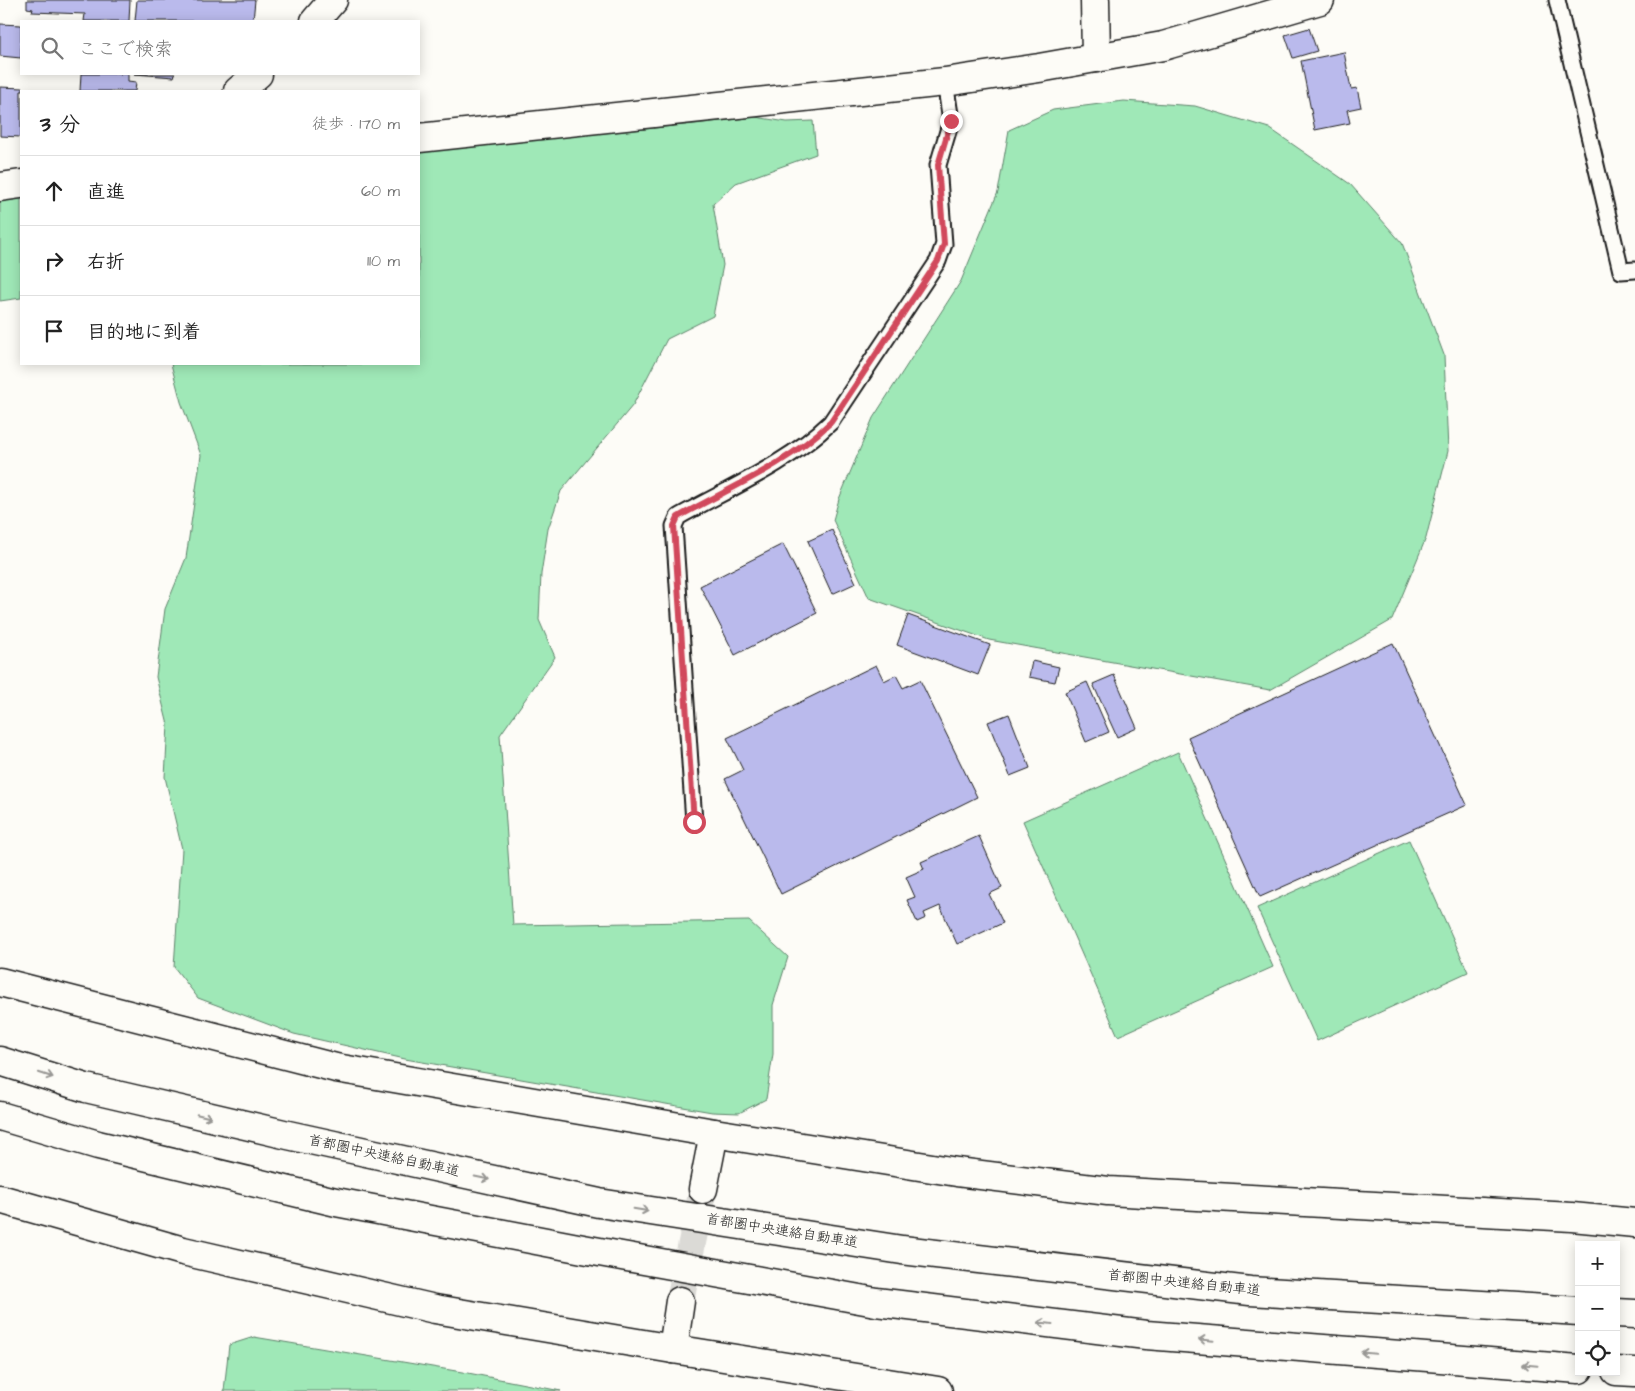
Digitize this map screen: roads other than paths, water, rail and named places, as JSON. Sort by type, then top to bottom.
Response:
[{"type":"main road","points":[[316,20],[333,0]]},
{"type":"main road","points":[[1095,0],[1096,58]]},
{"type":"main road","points":[[420,138],[945,82],[1163,46],[1320,0]]},
{"type":"main road","points":[[239,90],[257,75]]},
{"type":"main road","points":[[0,187],[20,184]]},
{"type":"main road","points":[[0,982],[336,1068],[957,1172],[1108,1191],[1572,1217],[1635,1223]]},
{"type":"main road","name":"首都圏中央連絡自動車道","points":[[0,1061],[86,1088],[288,1136],[600,1203],[902,1250],[1250,1291],[1575,1311]]},
{"type":"main road","points":[[0,1116],[98,1145],[336,1202],[876,1302],[1146,1335],[1575,1369]]},
{"type":"main road","points":[[703,1189],[714,1132]]},
{"type":"main road","points":[[0,1200],[183,1251],[426,1307],[938,1391]]},
{"type":"main road","points":[[673,1349],[680,1301]]},
{"type":"main road","points":[[1620,1313],[1635,1314]]},
{"type":"main road","points":[[1620,1371],[1635,1372]]},
{"type":"lane","points":[[1557,0],[1621,271],[1635,270]]},
{"type":"lane","points":[[694,822],[674,526],[678,517],[795,453],[814,439],[831,422],[938,261],[944,244],[938,165],[951,121],[945,82]]},
{"type":"tunnel","points":[[680,1301],[703,1189]]}]
